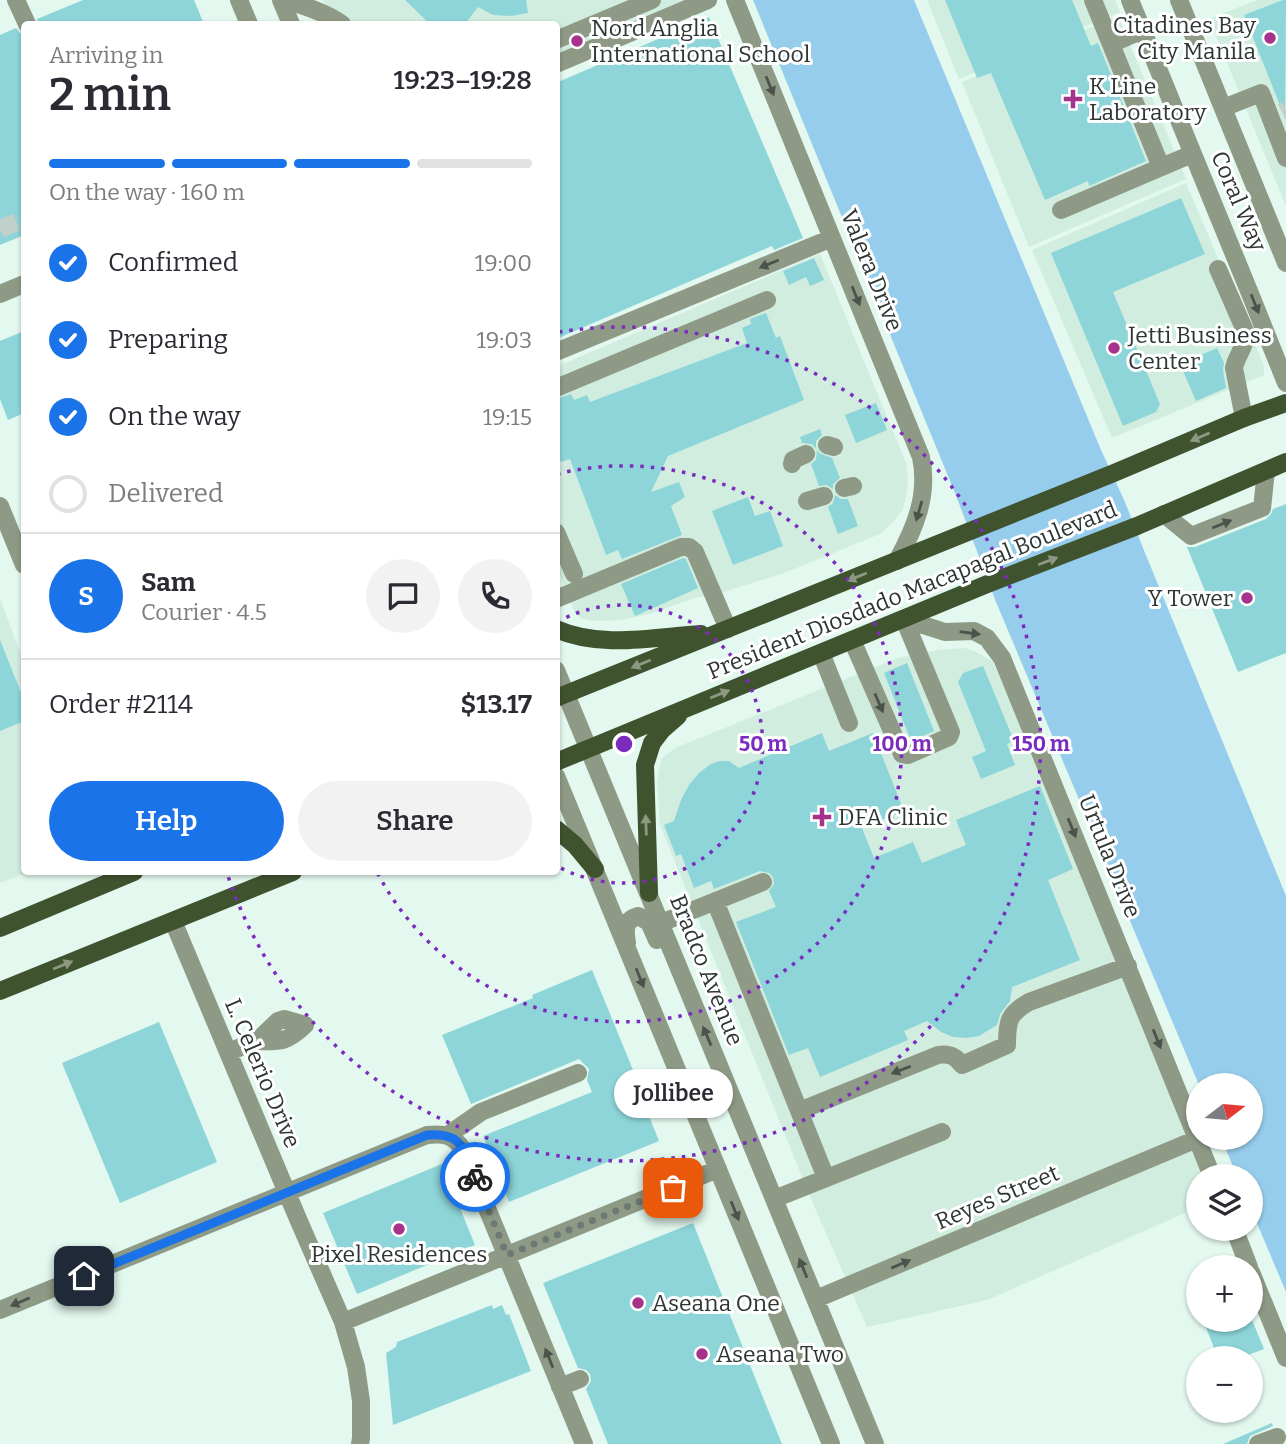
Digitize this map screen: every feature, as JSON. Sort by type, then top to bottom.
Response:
[{"type":"main road","name":"President Diosdado Macapagal Boulevard","points":[[562,696],[1244,418],[1286,404]]},
{"type":"main road","name":"President Diosdado Macapagal Boulevard","points":[[560,760],[1137,526],[1286,462]]},
{"type":"main road","points":[[560,630],[580,638],[598,640],[723,631]]},
{"type":"main road","points":[[649,893],[645,765],[657,737],[688,707]]},
{"type":"main road","points":[[560,832],[575,845],[595,869]]},
{"type":"main road","points":[[0,928],[127,875]]},
{"type":"main road","points":[[0,991],[286,875]]},
{"type":"street","points":[[0,6],[16,0],[26,21]]},
{"type":"street","points":[[239,0],[248,21]]},
{"type":"street","points":[[281,0],[290,21]]},
{"type":"street","points":[[287,0],[338,21]]},
{"type":"street","points":[[560,38],[652,0]]},
{"type":"street","points":[[560,62],[708,0]]},
{"type":"street","name":"Valera Drive","points":[[735,0],[911,431],[923,468],[920,509],[897,561]]},
{"type":"street","points":[[1093,0],[1161,167]]},
{"type":"street","name":"Coral Way","points":[[1130,0],[1286,383]]},
{"type":"street","name":"Coral Way","points":[[1179,0],[1223,108],[1278,221],[1286,263]]},
{"type":"street","points":[[1111,44],[1142,30]]},
{"type":"street","points":[[1223,108],[1266,91],[1276,114],[1286,158]]},
{"type":"street","points":[[1061,210],[1192,154]]},
{"type":"street","points":[[560,350],[832,238]]},
{"type":"street","points":[[1218,269],[1246,333],[1246,342],[1234,368],[1244,418]]},
{"type":"street","points":[[0,294],[21,285]]},
{"type":"street","points":[[560,386],[767,300]]},
{"type":"street","points":[[1164,514],[1191,536],[1262,508],[1266,471]]},
{"type":"street","points":[[0,506],[21,558]]},
{"type":"street","points":[[560,541],[574,574]]},
{"type":"street","points":[[560,597],[681,547],[689,547],[695,552],[723,631]]},
{"type":"street","points":[[852,640],[902,754],[908,755],[949,737],[951,732],[904,619]]},
{"type":"street","name":"Urtula Drive","points":[[904,619],[945,632],[974,631],[987,638],[1002,658],[1186,1109]]},
{"type":"street","points":[[821,653],[849,723]]},
{"type":"street","name":"Bradco Avenue","points":[[562,696],[589,748],[875,1444]]},
{"type":"street","points":[[560,786],[831,1444]]},
{"type":"street","points":[[661,923],[763,882]]},
{"type":"street","points":[[715,901],[826,1178]]},
{"type":"street","points":[[629,953],[626,925],[631,918],[638,916],[649,922],[658,943],[674,957]]},
{"type":"street","name":"L. Celerio Drive","points":[[173,920],[343,1322],[356,1367],[360,1401],[360,1444]]},
{"type":"street","points":[[799,1111],[938,1055],[952,1055],[962,1065],[1007,1045],[1007,1026],[1011,1016],[1029,1002],[1128,965]]},
{"type":"street","points":[[228,1052],[257,1041]]},
{"type":"street","points":[[448,1135],[481,1112],[578,1073]]},
{"type":"street","points":[[775,1199],[942,1132]]},
{"type":"street","points":[[0,1310],[287,1191],[427,1135],[442,1133],[459,1142],[463,1150],[584,1444]]},
{"type":"street","name":"Reyes Street","points":[[816,1299],[1186,1144]]},
{"type":"street","points":[[343,1322],[718,1169]]},
{"type":"street","points":[[1263,1301],[1286,1358]]},
{"type":"street","points":[[560,1387],[580,1379]]},
{"type":"street","points":[[1258,1444],[1277,1437]]},
{"type":"shaded area","name":"Nord Anglia International School","points":[[323,0],[697,0],[560,57],[560,21],[332,21]]},
{"type":"shaded area","points":[[927,0],[1115,0],[1120,12],[959,79]]},
{"type":"shaded area","points":[[1257,0],[1286,0],[1286,206],[1209,19]]},
{"type":"shaded area","points":[[1118,16],[1186,179],[1029,247],[962,82]]},
{"type":"shaded area","points":[[1186,183],[1264,366],[1264,375],[1112,438],[1032,250]]},
{"type":"shaded area","points":[[820,254],[906,463],[908,480],[903,509],[880,534],[784,573],[720,593],[694,598],[653,613],[622,620],[583,619],[575,613],[560,575],[560,365]]},
{"type":"shaded area","points":[[0,599],[21,654],[21,875],[0,883]]},
{"type":"shaded area","points":[[965,648],[993,662],[1034,757],[1186,1136],[1186,1150],[1192,1150],[1197,1164],[1186,1164],[1186,1213],[987,1300],[867,1327],[811,1199],[660,825],[657,782],[662,758],[675,748],[898,658],[937,650]]},
{"type":"water","points":[[753,0],[914,0],[1125,502],[1286,896],[1286,1292],[1263,1237],[1263,1164],[1232,1164],[1226,1150],[1264,1150],[1264,1073],[1194,1073],[996,602],[957,498]]},
{"type":"building","points":[[83,0],[194,0],[203,21],[37,21]]},
{"type":"building","points":[[405,0],[526,0],[528,13],[493,15],[478,7],[467,21],[427,21]]},
{"type":"building","points":[[945,0],[1072,0],[1091,46],[1098,43],[1146,161],[1089,186],[1088,181],[1045,200],[991,73],[977,78]]},
{"type":"building","name":"Citadines Bay City Manila","points":[[1286,0],[1285,118],[1244,15]]},
{"type":"building","points":[[709,17],[803,238],[774,250],[772,246],[560,337],[560,81]]},
{"type":"building","points":[[16,28],[21,34],[21,236],[0,245],[0,35]]},
{"type":"building","name":"Jetti Business Center","points":[[1181,198],[1205,254],[1113,292],[1160,404],[1156,412],[1123,426],[1051,253]]},
{"type":"building","points":[[814,258],[824,280],[810,286],[806,277],[789,285],[783,271]]},
{"type":"building","points":[[766,313],[776,338],[780,336],[804,400],[668,456],[651,492],[679,482],[685,497],[671,506],[682,535],[622,559],[618,550],[606,555],[570,459],[561,462],[560,460],[560,398],[571,394],[574,400],[587,395],[590,402],[747,343],[742,328],[751,324],[750,319]]},
{"type":"building","points":[[21,332],[21,414],[8,420],[0,399],[0,341]]},
{"type":"building","points":[[1217,348],[1224,363],[1226,388],[1196,401],[1180,364]]},
{"type":"building","points":[[876,403],[887,430],[856,443],[845,415]]},
{"type":"building","points":[[820,429],[822,435],[816,441],[816,448],[819,453],[832,458],[840,478],[833,484],[833,489],[827,485],[819,486],[811,464],[816,460],[817,450],[812,444],[802,443],[800,437]]},
{"type":"building","points":[[835,495],[848,499],[858,526],[838,534],[828,507],[833,503]]},
{"type":"building","points":[[748,497],[755,516],[770,511],[783,546],[733,565],[712,511]]},
{"type":"building","name":"Y Tower","points":[[1286,504],[1286,653],[1238,672],[1187,547],[1195,547],[1266,519],[1273,509]]},
{"type":"building","points":[[686,559],[698,588],[635,616],[621,584]]},
{"type":"building","points":[[0,640],[21,692],[21,722],[0,731]]},
{"type":"building","points":[[907,663],[934,731],[911,741],[884,673]]},
{"type":"building","points":[[983,666],[1014,741],[1007,744],[1015,765],[981,779],[972,757],[986,751],[958,682],[963,673]]},
{"type":"building","points":[[822,733],[829,751],[873,733],[904,811],[862,828],[874,858],[913,842],[922,863],[966,845],[956,820],[1040,786],[1073,869],[1048,880],[1080,960],[1012,987],[1010,1001],[1000,1014],[997,1025],[979,1036],[953,1037],[927,1021],[904,1031],[908,1040],[820,1077],[808,1048],[789,1055],[736,922],[776,907],[769,891],[774,884],[773,877],[760,871],[714,889],[711,881],[694,888],[681,854],[676,856],[664,825],[674,821],[689,785],[711,764],[729,761],[739,768]]},
{"type":"building","points":[[592,970],[659,1141],[509,1202],[483,1136],[592,1092],[587,1080],[589,1069],[579,1059],[471,1104],[442,1035],[533,998],[532,995]]},
{"type":"building","points":[[159,1022],[217,1162],[120,1203],[62,1063]]},
{"type":"building","name":"Pixel Residences","points":[[442,1164],[475,1245],[357,1294],[323,1213]]},
{"type":"building","points":[[693,1223],[782,1444],[608,1444],[586,1389],[591,1381],[590,1374],[578,1368],[543,1283]]},
{"type":"building","points":[[492,1305],[493,1309],[502,1305],[506,1315],[509,1314],[531,1371],[393,1425],[386,1353],[396,1347],[397,1342]]},
{"type":"building","points":[[1208,1332],[1257,1332],[1263,1346],[1213,1346]]},
{"type":"building","points":[[1272,1423],[1273,1426],[1250,1436],[1247,1444],[1223,1444]]},
{"type":"tunnel","points":[[1282,112],[1286,110]]},
{"type":"tunnel","points":[[0,229],[21,220]]},
{"type":"way so far","points":[[475,1177],[507,1255],[673,1188]]},
{"type":"place","name":"Citadines Bay City Manila","points":[[1270,38]]},
{"type":"place","name":"Nord Anglia International School","points":[[577,41]]},
{"type":"place","name":"K Line Laboratory","points":[[1073,99]]},
{"type":"place","name":"Jetti Business Center","points":[[1114,348]]},
{"type":"place","name":"Y Tower","points":[[1247,598]]},
{"type":"place","name":"DFA Clinic","points":[[822,817]]},
{"type":"place","name":"Jollibee","points":[[673,1188]]},
{"type":"place","name":"Pixel Residences","points":[[399,1229]]},
{"type":"place","name":"Aseana One","points":[[638,1303]]},
{"type":"place","name":"Aseana Two","points":[[702,1354]]},
{"type":"route","points":[[84,1276],[427,1135],[442,1133],[459,1142],[475,1177]]}]
